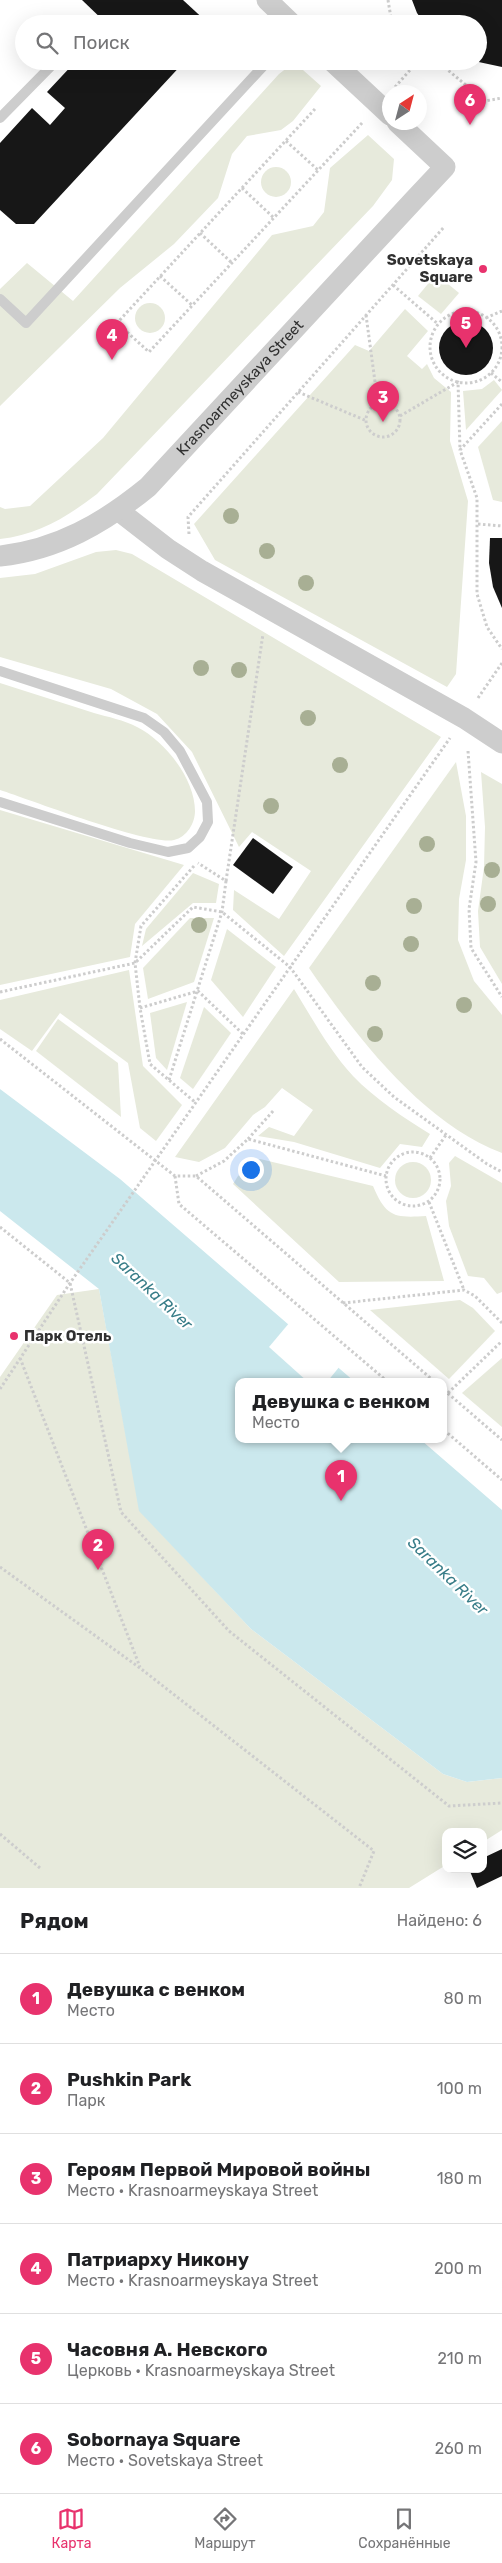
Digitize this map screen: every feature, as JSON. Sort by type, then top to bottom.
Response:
[{"type":"street","points":[[267,0],[283,15]]},
{"type":"street","points":[[343,70],[382,101]]},
{"type":"street","name":"Krasnoarmeyskaya Street","points":[[0,556],[20,554],[53,545],[85,531],[119,510],[148,487],[175,460],[445,167],[406,130]]},
{"type":"street","points":[[119,510],[168,549],[202,571],[464,718],[502,743]]},
{"type":"lane","points":[[0,118],[47,70]]},
{"type":"lane","points":[[0,299],[26,323],[260,70]]},
{"type":"lane","points":[[0,671],[144,718],[164,732],[180,751],[207,802],[208,822],[200,837],[188,848],[168,852],[130,843],[0,802]]},
{"type":"path","points":[[388,0],[390,15]]},
{"type":"path","points":[[400,85],[411,70]]},
{"type":"path","points":[[447,70],[485,101],[502,98]]},
{"type":"path","points":[[315,109],[118,323],[150,352],[318,170],[382,108]]},
{"type":"path","points":[[286,141],[318,170]]},
{"type":"path","points":[[242,188],[274,218]]},
{"type":"path","points":[[190,542],[188,517],[444,227]]},
{"type":"path","points":[[200,234],[232,263]]},
{"type":"path","points":[[160,276],[193,306]]},
{"type":"path","points":[[393,285],[438,324]]},
{"type":"path","points":[[486,318],[502,311]]},
{"type":"path","points":[[471,312],[486,318],[494,325],[502,346],[501,357],[491,373],[470,383],[458,382],[447,378],[437,370],[429,347],[432,334],[438,324],[456,313],[471,312]]},
{"type":"path","points":[[366,315],[378,404]]},
{"type":"path","points":[[491,373],[502,382]]},
{"type":"path","points":[[400,416],[458,382]]},
{"type":"path","points":[[458,382],[460,450],[477,498],[477,594],[487,627],[502,649]]},
{"type":"path","points":[[298,392],[367,422]]},
{"type":"path","points":[[384,402],[390,404],[398,411],[400,416],[399,428],[386,437],[370,432],[367,422],[369,410],[378,404],[384,402]]},
{"type":"path","points":[[460,450],[502,404]]},
{"type":"path","points":[[478,524],[502,526]]},
{"type":"path","points":[[169,1080],[222,912],[263,633]]},
{"type":"path","points":[[0,1389],[70,1283],[502,663]]},
{"type":"path","points":[[464,718],[469,759],[476,862],[468,909],[472,948],[502,997]]},
{"type":"path","points":[[196,1103],[150,1064],[140,1008],[135,963],[141,926],[178,882],[198,862],[200,837]]},
{"type":"path","points":[[198,862],[226,881]]},
{"type":"path","points":[[0,992],[135,963],[193,907],[222,912],[290,968],[362,1067],[394,1098],[487,1164],[502,1172]]},
{"type":"path","points":[[198,991],[244,1035]]},
{"type":"path","points":[[140,1008],[198,991]]},
{"type":"path","points":[[0,1039],[175,1176],[196,1176],[224,1161],[248,1139],[274,1110]]},
{"type":"path","points":[[430,1158],[446,1135]]},
{"type":"path","points":[[248,1139],[386,1176]]},
{"type":"path","points":[[418,1153],[430,1158],[439,1169],[440,1182],[437,1192],[429,1202],[419,1206],[408,1206],[396,1200],[388,1189],[386,1176],[392,1163],[404,1154],[418,1153]]},
{"type":"path","points":[[175,1176],[179,1204],[383,1378]]},
{"type":"path","points":[[196,1176],[430,1378]]},
{"type":"path","points":[[429,1202],[464,1290]]},
{"type":"path","points":[[0,1227],[70,1283],[122,1512],[230,1631],[450,1806],[502,1802]]},
{"type":"path","points":[[343,1303],[464,1290],[475,1296],[502,1323]]},
{"type":"path","points":[[502,1341],[448,1393],[502,1440]]},
{"type":"path","points":[[20,1358],[140,1668]]},
{"type":"path","points":[[447,1433],[502,1480]]},
{"type":"path","points":[[0,1567],[140,1668],[374,1851],[359,1888]]},
{"type":"path","points":[[0,1834],[40,1868]]},
{"type":"shaded area","points":[[284,70],[303,70],[321,86],[293,121],[281,130],[247,136],[232,154],[218,198],[174,244],[120,288],[0,406],[0,289],[27,263],[73,301]]},
{"type":"shaded area","points":[[368,135],[394,159],[392,180],[373,206],[97,494],[52,524],[27,534],[0,539],[0,507],[5,509],[30,506],[103,438],[272,235],[313,226],[324,212],[330,168]]},
{"type":"shaded area","points":[[276,167],[287,171],[291,182],[287,193],[276,197],[265,193],[261,182],[265,171]]},
{"type":"shaded area","points":[[436,274],[459,293],[441,314],[418,296]]},
{"type":"shaded area","points":[[150,303],[161,307],[165,318],[161,329],[150,333],[139,329],[135,318],[139,307]]},
{"type":"shaded area","points":[[405,309],[428,331],[407,356],[422,369],[427,364],[434,378],[451,392],[450,441],[468,501],[456,674],[447,687],[215,560],[194,524],[355,345],[369,351]]},
{"type":"shaded area","points":[[494,380],[502,390],[466,430],[463,391],[482,389]]},
{"type":"shaded area","points":[[502,421],[502,502],[493,500],[478,447]]},
{"type":"shaded area","points":[[116,550],[132,554],[441,737],[284,956],[233,910],[234,890],[279,919],[311,871],[252,832],[239,847],[192,752],[157,714],[111,689],[0,657],[0,578],[35,574],[96,552]]},
{"type":"shaded area","points":[[0,683],[121,721],[148,733],[168,751],[190,786],[195,811],[194,820],[186,833],[174,840],[161,840],[141,836],[90,821],[0,790]]},
{"type":"shaded area","points":[[456,762],[466,816],[466,860],[459,899],[458,940],[474,981],[502,1015],[502,1153],[473,1139],[445,1121],[418,1099],[370,1049],[309,968]]},
{"type":"shaded area","points":[[481,772],[502,784],[502,984],[480,947],[478,911],[484,867],[485,827]]},
{"type":"shaded area","points":[[0,810],[184,865],[135,924],[130,957],[0,985]]},
{"type":"shaded area","points":[[193,873],[219,884],[216,903],[193,903],[142,946],[146,929]]},
{"type":"shaded area","points":[[190,918],[214,918],[194,982],[148,999],[143,968]]},
{"type":"shaded area","points":[[227,929],[276,967],[243,1017],[211,980]]},
{"type":"shaded area","points":[[129,970],[143,1066],[182,1105],[156,1141],[140,1128],[128,1063],[60,1013],[32,1051],[0,1029],[0,1000]]},
{"type":"shaded area","points":[[294,989],[329,1045],[353,1076],[370,1092],[430,1134],[422,1147],[400,1144],[380,1168],[294,1142],[258,1136],[269,1127],[294,1136],[313,1110],[282,1088],[265,1107],[253,1115],[225,1148],[199,1162],[175,1157]]},
{"type":"shaded area","points":[[187,1002],[167,1070],[156,1058],[150,1013]]},
{"type":"shaded area","points":[[204,1007],[231,1033],[193,1089],[180,1078]]},
{"type":"shaded area","points":[[58,1019],[118,1063],[121,1117],[36,1051]]},
{"type":"shaded area","points":[[455,1156],[502,1183],[502,1292],[497,1294],[484,1278],[468,1276],[449,1226],[446,1201],[451,1186],[449,1163]]},
{"type":"shaded area","points":[[260,1159],[373,1186],[382,1204],[392,1213],[406,1217],[426,1216],[444,1281],[339,1282],[233,1184],[238,1176]]},
{"type":"shaded area","points":[[413,1162],[420,1163],[426,1167],[430,1173],[430,1187],[426,1193],[420,1197],[413,1198],[406,1197],[400,1193],[396,1187],[395,1180],[396,1173],[400,1167],[406,1163]]},
{"type":"shaded area","points":[[99,1289],[140,1511],[251,1629],[443,1774],[467,1782],[502,1778],[502,1830],[487,1839],[487,1828],[442,1828],[442,1867],[409,1888],[0,1888],[0,1377],[57,1295]]},
{"type":"shaded area","points":[[460,1300],[473,1308],[495,1331],[449,1379],[370,1310]]},
{"type":"shaded area","points":[[502,1358],[502,1427],[462,1393]]},
{"type":"water","name":"Saranka River","points":[[0,1089],[120,1179],[350,1378],[235,1378],[235,1443],[424,1443],[502,1510],[502,1778],[467,1782],[443,1774],[251,1629],[139,1511],[99,1289],[0,1211]]},
{"type":"pier","points":[[290,1322],[340,1366],[330,1378],[304,1378],[269,1347]]},
{"type":"building","points":[[82,0],[183,0],[199,15],[98,15]]},
{"type":"building","points":[[412,0],[502,0],[502,67],[487,64],[487,15],[418,15]]},
{"type":"building","points":[[68,70],[177,70],[34,224],[16,224],[0,210],[0,143],[32,108],[50,125],[65,108],[47,92]]},
{"type":"building","points":[[461,321],[471,321],[481,325],[489,333],[493,348],[489,363],[481,371],[471,375],[461,375],[451,371],[443,363],[439,353],[439,343],[443,333],[451,325]]},
{"type":"building","points":[[490,538],[502,538],[502,608],[493,587],[489,563]]},
{"type":"building","points":[[253,838],[293,867],[273,894],[233,865]]},
{"type":"building","points":[[502,1849],[502,1876],[477,1888],[471,1873],[487,1873],[487,1856]]},
{"type":"place","name":"Sobornaya Square","points":[[470,125]]},
{"type":"place","name":"Sovetskaya Square","points":[[483,269]]},
{"type":"place","name":"Часовня А. Невского","points":[[466,348]]},
{"type":"place","name":"Патриарху Никону","points":[[112,360]]},
{"type":"place","name":"Героям Первой Мировой войны","points":[[383,422]]},
{"type":"place","name":"Парк Отель","points":[[14,1336]]},
{"type":"place","name":"Девушка с венком","points":[[341,1501]]},
{"type":"place","name":"Pushkin Park","points":[[98,1570]]}]
